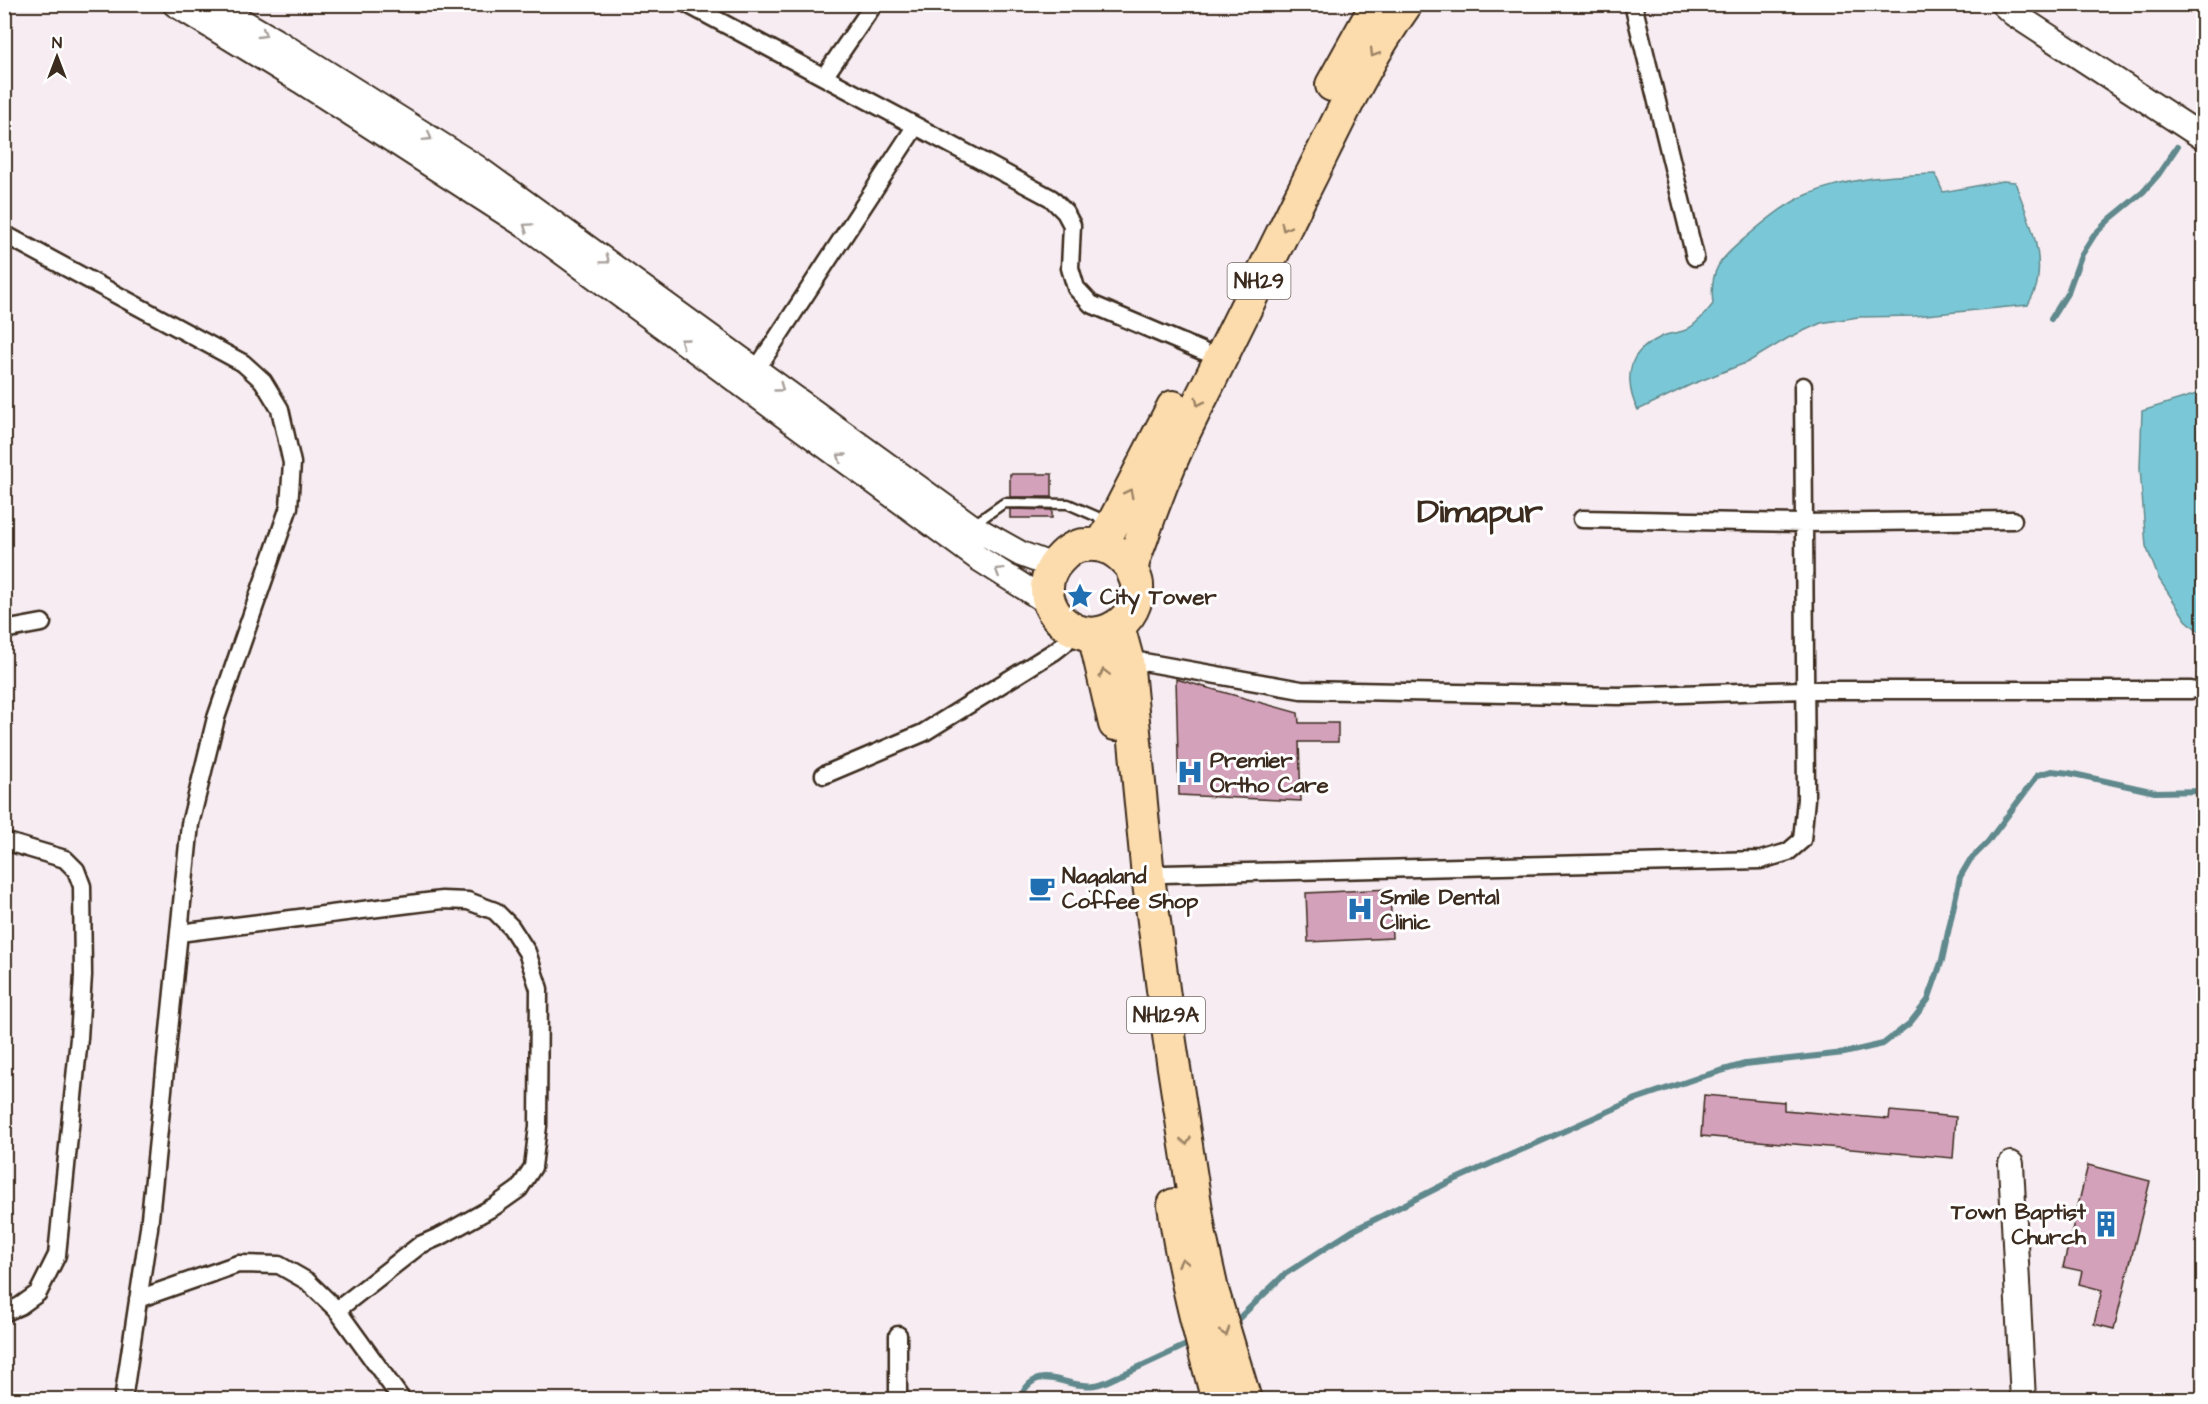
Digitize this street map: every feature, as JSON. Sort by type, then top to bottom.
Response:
[{"type":"highway","name":"NH29","points":[[1108,534],[1202,351],[1309,129],[1377,4]]},
{"type":"highway","name":"NH29","points":[[1096,630],[1130,614],[1136,599],[1137,583],[1132,568],[1153,505],[1180,440],[1364,70],[1406,4]]},
{"type":"highway","points":[[1096,630],[1058,620],[1049,603],[1047,590],[1048,578],[1053,566],[1066,552],[1108,534],[1132,568]]},
{"type":"highway","name":"NH129A","points":[[1096,630],[1126,659],[1148,876],[1170,1042],[1200,1236],[1212,1290],[1245,1400]]},
{"type":"highway","name":"NH129A","points":[[1096,630],[1114,718],[1126,840],[1182,1258],[1197,1325],[1218,1400]]},
{"type":"main road","points":[[175,4],[302,81],[532,230],[978,558],[1049,603]]},
{"type":"main road","points":[[212,4],[279,43],[476,168],[970,526],[1021,554],[1053,566]]},
{"type":"main road","points":[[2003,4],[2014,14],[2204,138]]},
{"type":"main road","points":[[2011,1164],[2023,1400]]},
{"type":"street","points":[[687,4],[1051,198],[1065,212],[1072,225],[1070,268],[1076,288],[1091,304],[1202,351]]},
{"type":"street","points":[[824,76],[874,4]]},
{"type":"street","points":[[1633,4],[1695,257]]},
{"type":"street","points":[[754,370],[915,127]]},
{"type":"street","points":[[4,234],[243,363],[263,381],[280,410],[292,463],[289,507],[216,718],[190,824],[149,1228],[123,1400]]},
{"type":"street","points":[[1148,876],[1175,873],[1761,860],[1788,852],[1802,840],[1806,799],[1803,386]]},
{"type":"street","points":[[1582,519],[1804,523],[2013,520]]},
{"type":"street","points":[[4,630],[42,623]]},
{"type":"street","points":[[824,775],[923,733],[1064,644],[1096,630]]},
{"type":"street","points":[[1126,659],[1301,690],[1619,696],[1805,690],[2191,690]]},
{"type":"street","points":[[4,841],[65,859],[76,870],[82,886],[83,975],[80,1038],[57,1255],[38,1293],[20,1306],[4,1313]]},
{"type":"street","points":[[179,933],[442,900],[468,901],[495,911],[511,927],[527,952],[539,988],[538,1126],[534,1167],[519,1189],[495,1206],[420,1245],[337,1310]]},
{"type":"street","points":[[138,1299],[238,1263],[279,1264],[307,1281],[337,1310],[402,1400]]},
{"type":"street","points":[[898,1335],[898,1400]]},
{"type":"lane","points":[[970,526],[1004,503],[1068,504],[1108,534]]},
{"type":"water","points":[[1935,174],[1943,192],[2003,181],[2015,182],[2033,232],[2038,257],[2039,270],[2035,292],[2028,305],[1915,316],[1858,317],[1821,323],[1788,338],[1748,362],[1690,385],[1638,410],[1632,396],[1630,373],[1641,349],[1666,335],[1686,330],[1701,318],[1713,304],[1713,282],[1718,266],[1729,253],[1768,219],[1800,198],[1824,188],[1871,178]]},
{"type":"water","points":[[2204,392],[2203,635],[2186,620],[2159,579],[2146,546],[2140,468],[2142,411]]},
{"type":"building","points":[[1010,474],[1052,474],[1052,497],[1010,497]]},
{"type":"building","points":[[1010,509],[1052,510],[1052,518],[1010,518]]},
{"type":"building","points":[[1176,679],[1298,713],[1299,723],[1338,723],[1338,742],[1299,742],[1301,801],[1179,795]]},
{"type":"building","points":[[1390,889],[1392,938],[1308,942],[1306,893]]},
{"type":"building","points":[[1704,1095],[1784,1102],[1784,1110],[1889,1119],[1890,1111],[1956,1117],[1953,1158],[1701,1136]]},
{"type":"building","name":"Town Baptist Church","points":[[2088,1165],[2150,1181],[2114,1329],[2094,1324],[2102,1290],[2079,1284],[2082,1271],[2063,1267]]},
{"type":"waterway","points":[[2198,116],[2204,105]]},
{"type":"waterway","points":[[2051,319],[2068,292],[2081,256],[2095,234],[2143,192],[2177,147]]},
{"type":"waterway","points":[[1235,1322],[1285,1274],[1352,1231],[1445,1184],[1636,1099],[1745,1064],[1844,1053],[1883,1044],[1910,1023],[1928,1000],[1942,960],[1960,877],[1970,860],[1987,843],[2038,775],[2052,771],[2069,773],[2155,792],[2204,791]]},
{"type":"waterway","points":[[1019,1400],[1026,1388],[1034,1381],[1043,1378],[1073,1384],[1098,1384],[1184,1346]]},
{"type":"place","name":"City Tower","points":[[1080,596]]},
{"type":"place","name":"Premier Ortho Care","points":[[1190,772]]},
{"type":"place","name":"Nagaland Coffee Shop","points":[[1042,888]]},
{"type":"place","name":"Smile Dental Clinic","points":[[1360,909]]},
{"type":"place","name":"Town Baptist Church","points":[[2106,1224]]},
{"type":"district","name":"Dimapur","points":[[1480,510]]}]
